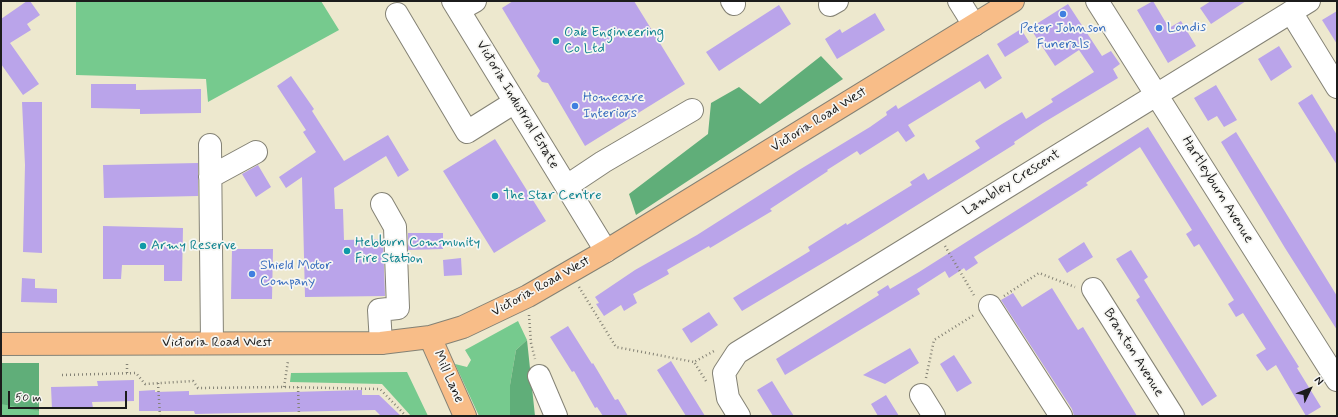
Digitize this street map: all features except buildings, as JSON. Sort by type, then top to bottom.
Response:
[{"type":"main road","name":"Victoria Road West","points":[[1,344],[381,343],[430,337],[472,324],[528,296],[606,251],[1013,1]]},
{"type":"main road","name":"Mill Lane","points":[[430,337],[465,416]]},
{"type":"street","points":[[959,1],[974,25]]},
{"type":"street","name":"Hartleyburn Avenue","points":[[1097,1],[1337,380]]},
{"type":"street","name":"Victoria Industrial Estate","points":[[462,4],[515,102],[606,251]]},
{"type":"street","points":[[1300,6],[1337,87]]},
{"type":"street","name":"Lambley Crescent","points":[[738,416],[728,398],[724,373],[737,353],[1300,6]]},
{"type":"street","points":[[397,14],[467,132],[515,102]]},
{"type":"street","points":[[567,186],[603,162],[692,110]]},
{"type":"street","points":[[210,145],[212,343]]},
{"type":"street","points":[[210,177],[256,152]]},
{"type":"street","points":[[381,343],[379,310],[398,308],[395,227],[382,204]]},
{"type":"street","name":"Branton Avenue","points":[[1094,289],[1173,416]]},
{"type":"street","points":[[982,308],[1061,416]]},
{"type":"street","points":[[539,376],[556,416]]},
{"type":"street","points":[[921,395],[934,416]]},
{"type":"path","points":[[935,230],[982,308]]},
{"type":"path","points":[[570,272],[616,347],[694,362]]},
{"type":"path","points":[[921,395],[934,340],[1039,273],[1055,279]]},
{"type":"path","points":[[528,296],[531,343],[539,376]]},
{"type":"path","points":[[284,387],[291,343]]},
{"type":"path","points":[[127,355],[127,373]]},
{"type":"path","points":[[62,375],[136,373],[145,384],[194,381],[198,388],[298,387],[380,389],[406,416]]},
{"type":"path","points":[[158,383],[160,416]]},
{"type":"path","points":[[298,387],[299,416]]},
{"type":"green space","points":[[76,1],[321,1],[339,30],[208,102],[206,79],[76,75]]},
{"type":"green space","points":[[821,56],[843,79],[636,215],[629,194],[708,134],[711,103],[739,87],[760,104]]},
{"type":"green space","points":[[518,321],[527,340],[516,350],[510,385],[510,416],[479,416],[455,364],[467,367],[471,360],[465,350]]},
{"type":"green space","points":[[527,340],[535,416],[510,416],[510,385],[516,350]]},
{"type":"green space","points":[[1,363],[39,363],[39,411],[1,404]]},
{"type":"green space","points":[[407,372],[428,416],[411,416],[382,384],[290,382],[291,373]]},
{"type":"green space","points":[[1,400],[39,411],[39,416],[1,416]]},
{"type":"place","name":"Peter Johnson Funerals","points":[[1063,14]]},
{"type":"place","name":"Londis","points":[[1159,28]]},
{"type":"place","name":"Oak Engineering Co Ltd","points":[[556,41]]},
{"type":"place","name":"Homecare Interiors","points":[[575,106]]},
{"type":"place","name":"The Star Centre","points":[[495,196]]},
{"type":"place","name":"Army Reserve","points":[[143,246]]},
{"type":"place","name":"Hebburn Community Fire Station","points":[[347,251]]},
{"type":"place","name":"Shield Motor Company","points":[[252,274]]}]
